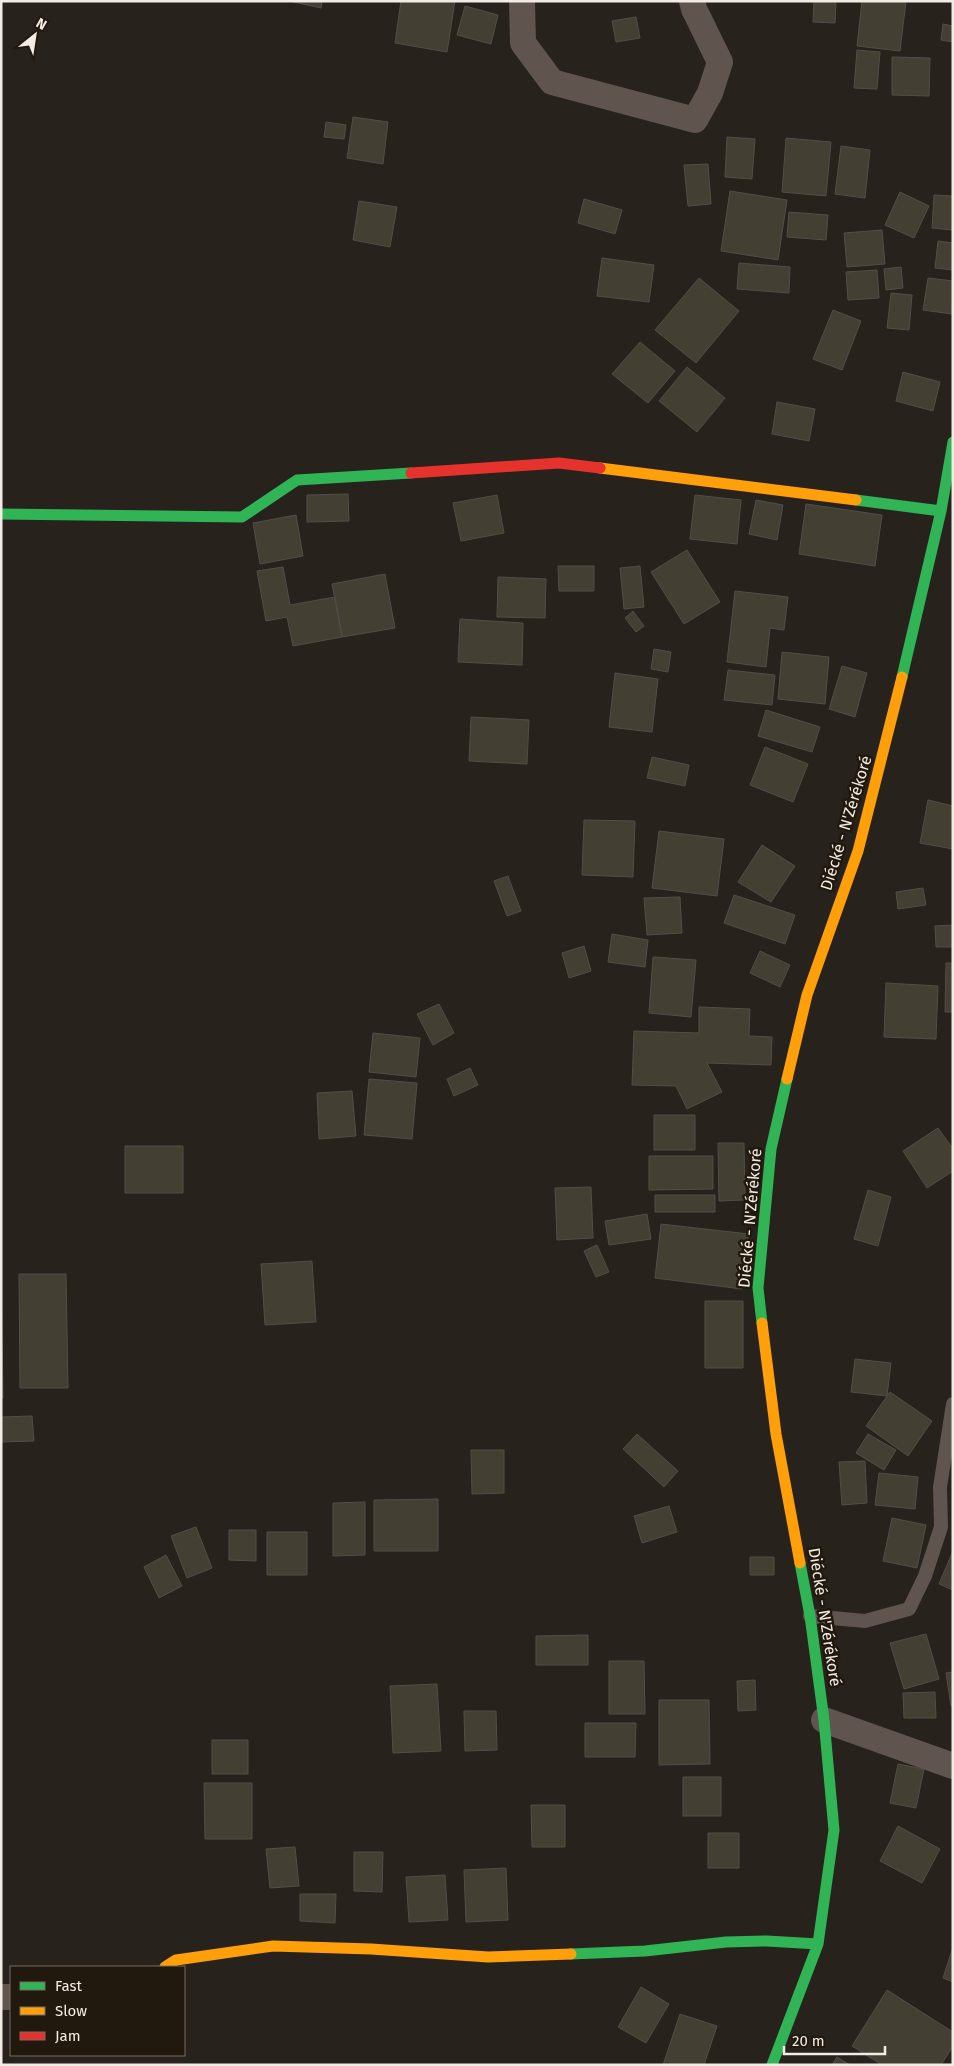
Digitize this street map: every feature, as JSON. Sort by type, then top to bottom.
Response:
[{"type":"main road","name":"Diécké - N'Zérékoré","points":[[772,2065],[818,1944],[834,1830],[824,1720],[810,1616],[776,1434],[758,1288],[771,1149],[807,995],[858,851],[886,746],[941,511],[953,442]]},
{"type":"main road","points":[[1,514],[242,517],[297,480],[559,463],[941,511]]},
{"type":"main road","points":[[167,1966],[176,1960],[273,1946],[371,1949],[488,1957],[645,1951],[726,1942],[767,1941],[818,1944]]},
{"type":"street","points":[[522,1],[523,43],[552,82],[695,120],[710,93],[720,62],[694,9],[692,1]]},
{"type":"street","points":[[824,1720],[953,1766]]},
{"type":"lane","points":[[810,1616],[864,1621],[909,1609],[925,1576],[942,1527],[940,1487],[953,1404]]},
{"type":"building","points":[[289,1],[322,1],[321,8]]},
{"type":"building","points":[[401,1],[455,1],[447,52],[395,43]]},
{"type":"building","points":[[814,1],[836,1],[835,23],[813,22]]},
{"type":"building","points":[[862,1],[906,1],[900,51],[857,46]]},
{"type":"building","points":[[465,6],[498,15],[491,44],[457,35]]},
{"type":"building","points":[[636,17],[640,38],[616,42],[612,21]]},
{"type":"building","points":[[943,24],[953,26],[953,42],[941,40]]},
{"type":"building","points":[[857,50],[880,52],[877,89],[854,88]]},
{"type":"building","points":[[892,57],[930,58],[929,96],[892,95]]},
{"type":"building","points":[[353,117],[388,122],[383,164],[347,158]]},
{"type":"building","points":[[326,122],[346,125],[344,139],[324,137]]},
{"type":"building","points":[[727,137],[755,139],[752,179],[725,177]]},
{"type":"building","points":[[786,138],[831,142],[826,196],[782,192]]},
{"type":"building","points":[[841,146],[870,150],[865,198],[835,194]]},
{"type":"building","points":[[708,164],[711,204],[688,206],[684,165]]},
{"type":"building","points":[[730,191],[787,200],[778,260],[721,251]]},
{"type":"building","points":[[900,192],[929,206],[914,238],[885,225]]},
{"type":"building","points":[[934,195],[953,196],[953,230],[932,228]]},
{"type":"building","points":[[584,199],[622,210],[615,234],[578,223]]},
{"type":"building","points":[[359,201],[397,207],[390,247],[353,240]]},
{"type":"building","points":[[789,212],[828,215],[826,240],[787,237]]},
{"type":"building","points":[[882,230],[885,264],[847,267],[844,233]]},
{"type":"building","points":[[938,241],[953,243],[953,270],[935,268]]},
{"type":"building","points":[[602,258],[654,265],[649,302],[597,296]]},
{"type":"building","points":[[739,263],[790,267],[789,293],[737,289]]},
{"type":"building","points":[[901,267],[903,288],[886,290],[884,269]]},
{"type":"building","points":[[877,270],[879,298],[848,300],[846,272]]},
{"type":"building","points":[[699,278],[739,311],[696,363],[655,330]]},
{"type":"building","points":[[928,278],[953,281],[952,314],[923,310]]},
{"type":"building","points":[[891,293],[912,295],[909,330],[887,328]]},
{"type":"building","points":[[833,310],[861,321],[842,370],[813,359]]},
{"type":"building","points":[[640,342],[675,371],[648,403],[612,374]]},
{"type":"building","points":[[687,367],[725,398],[697,432],[659,401]]},
{"type":"building","points":[[903,372],[940,382],[933,411],[896,401]]},
{"type":"building","points":[[777,402],[815,409],[809,441],[772,434]]},
{"type":"building","points":[[348,494],[349,521],[307,522],[307,495]]},
{"type":"building","points":[[497,495],[504,533],[461,541],[453,503]]},
{"type":"building","points":[[695,495],[741,500],[737,544],[690,539]]},
{"type":"building","points":[[756,500],[783,505],[777,540],[749,534]]},
{"type":"building","points":[[806,504],[882,515],[875,566],[799,554]]},
{"type":"building","points":[[296,515],[303,556],[260,564],[253,523]]},
{"type":"building","points":[[687,550],[720,602],[684,624],[651,572]]},
{"type":"building","points":[[558,566],[594,566],[594,591],[559,591]]},
{"type":"building","points":[[640,566],[644,607],[624,609],[620,568]]},
{"type":"building","points":[[283,567],[290,605],[335,597],[342,637],[293,646],[287,617],[266,621],[257,571]]},
{"type":"building","points":[[385,574],[395,628],[342,637],[332,584]]},
{"type":"building","points":[[498,577],[546,579],[545,618],[497,617]]},
{"type":"building","points":[[735,591],[788,597],[784,630],[770,628],[766,667],[727,662]]},
{"type":"building","points":[[633,611],[644,626],[636,632],[625,618]]},
{"type":"building","points":[[460,619],[523,623],[522,665],[458,662]]},
{"type":"building","points":[[654,649],[671,652],[668,672],[651,669]]},
{"type":"building","points":[[782,652],[829,657],[825,704],[778,699]]},
{"type":"building","points":[[842,666],[867,673],[855,717],[829,709]]},
{"type":"building","points":[[728,670],[775,675],[772,705],[724,700]]},
{"type":"building","points":[[615,673],[658,679],[652,732],[609,727]]},
{"type":"building","points":[[766,710],[820,727],[812,752],[758,736]]},
{"type":"building","points":[[471,717],[529,720],[527,764],[469,761]]},
{"type":"building","points":[[765,747],[808,764],[793,802],[750,785]]},
{"type":"building","points":[[652,757],[689,765],[685,786],[647,778]]},
{"type":"building","points":[[928,800],[953,806],[953,849],[920,843]]},
{"type":"building","points":[[584,820],[635,821],[633,877],[582,875]]},
{"type":"building","points":[[659,831],[724,839],[717,896],[652,888]]},
{"type":"building","points":[[762,845],[795,866],[771,902],[738,882]]},
{"type":"building","points":[[508,876],[521,911],[507,916],[494,881]]},
{"type":"building","points":[[923,888],[926,905],[898,909],[896,892]]},
{"type":"building","points":[[734,895],[795,915],[785,944],[724,923]]},
{"type":"building","points":[[680,897],[682,933],[647,935],[644,898]]},
{"type":"building","points":[[953,925],[953,947],[936,947],[935,926]]},
{"type":"building","points":[[612,934],[648,940],[645,967],[608,962]]},
{"type":"building","points":[[584,946],[591,971],[569,978],[562,953]]},
{"type":"building","points":[[760,951],[790,965],[780,987],[750,973]]},
{"type":"building","points":[[653,957],[696,960],[691,1017],[649,1013]]},
{"type":"building","points":[[946,963],[953,963],[953,1012],[945,1012]]},
{"type":"building","points":[[886,983],[938,986],[936,1039],[884,1037]]},
{"type":"building","points":[[439,1004],[454,1033],[433,1045],[417,1014]]},
{"type":"building","points":[[699,1007],[750,1009],[749,1036],[772,1037],[771,1065],[707,1063],[722,1092],[687,1109],[676,1086],[632,1085],[634,1031],[699,1033]]},
{"type":"building","points":[[373,1033],[420,1038],[416,1077],[369,1072]]},
{"type":"building","points":[[470,1068],[478,1085],[454,1096],[447,1079]]},
{"type":"building","points":[[369,1079],[417,1083],[412,1139],[364,1135]]},
{"type":"building","points":[[352,1091],[356,1136],[319,1139],[317,1093]]},
{"type":"building","points":[[654,1115],[695,1115],[695,1150],[654,1150]]},
{"type":"building","points":[[938,1128],[953,1149],[953,1171],[927,1188],[903,1151]]},
{"type":"building","points":[[718,1143],[744,1143],[745,1200],[719,1201]]},
{"type":"building","points":[[125,1146],[183,1146],[183,1193],[125,1193]]},
{"type":"building","points":[[649,1156],[713,1156],[713,1189],[649,1190]]},
{"type":"building","points":[[591,1187],[593,1238],[557,1240],[555,1188]]},
{"type":"building","points":[[868,1190],[891,1197],[878,1246],[854,1239]]},
{"type":"building","points":[[655,1195],[715,1195],[715,1212],[655,1212]]},
{"type":"building","points":[[647,1214],[651,1239],[609,1245],[605,1221]]},
{"type":"building","points":[[661,1224],[749,1234],[742,1289],[655,1278]]},
{"type":"building","points":[[597,1245],[609,1272],[596,1277],[584,1251]]},
{"type":"building","points":[[312,1261],[316,1322],[265,1325],[261,1264]]},
{"type":"building","points":[[19,1274],[66,1274],[68,1388],[20,1388]]},
{"type":"building","points":[[1,1278],[3,1398],[1,1398]]},
{"type":"building","points":[[705,1301],[743,1301],[743,1368],[705,1368]]},
{"type":"building","points":[[855,1359],[891,1363],[887,1396],[851,1392]]},
{"type":"building","points":[[890,1392],[932,1421],[908,1456],[866,1426]]},
{"type":"building","points":[[32,1416],[34,1441],[1,1442],[1,1417]]},
{"type":"building","points":[[637,1434],[678,1471],[664,1487],[623,1449]]},
{"type":"building","points":[[868,1434],[896,1450],[884,1470],[856,1453]]},
{"type":"building","points":[[471,1450],[504,1450],[504,1493],[472,1494]]},
{"type":"building","points":[[865,1461],[867,1503],[842,1505],[839,1462]]},
{"type":"building","points":[[879,1473],[918,1477],[915,1509],[875,1505]]},
{"type":"building","points":[[438,1499],[438,1551],[374,1551],[374,1500]]},
{"type":"building","points":[[365,1502],[365,1555],[333,1556],[333,1503]]},
{"type":"building","points":[[669,1506],[677,1532],[642,1543],[634,1516]]},
{"type":"building","points":[[892,1518],[926,1525],[917,1568],[883,1561]]},
{"type":"building","points":[[196,1527],[212,1568],[187,1578],[171,1536]]},
{"type":"building","points":[[229,1530],[256,1530],[256,1561],[229,1560]]},
{"type":"building","points":[[267,1532],[307,1532],[307,1575],[267,1575]]},
{"type":"building","points":[[953,1551],[953,1590],[939,1584]]},
{"type":"building","points":[[166,1555],[182,1586],[159,1598],[144,1567]]},
{"type":"building","points":[[750,1557],[774,1557],[774,1575],[750,1575]]},
{"type":"building","points":[[926,1634],[939,1679],[904,1689],[890,1643]]},
{"type":"building","points":[[588,1635],[588,1665],[536,1665],[536,1636]]},
{"type":"building","points":[[609,1661],[644,1661],[645,1714],[609,1714]]},
{"type":"building","points":[[953,1672],[953,1706],[951,1706],[946,1673]]},
{"type":"building","points":[[755,1680],[756,1710],[738,1711],[737,1681]]},
{"type":"building","points":[[437,1684],[441,1751],[393,1753],[390,1686]]},
{"type":"building","points":[[935,1692],[936,1718],[904,1718],[903,1693]]},
{"type":"building","points":[[659,1700],[709,1700],[710,1764],[659,1765]]},
{"type":"building","points":[[464,1711],[496,1711],[497,1750],[465,1751]]},
{"type":"building","points":[[585,1723],[636,1723],[635,1757],[585,1757]]},
{"type":"building","points":[[212,1740],[248,1740],[248,1774],[212,1774]]},
{"type":"building","points":[[898,1764],[924,1769],[916,1808],[890,1803]]},
{"type":"building","points":[[683,1777],[721,1777],[721,1816],[683,1816]]},
{"type":"building","points":[[204,1783],[252,1783],[252,1839],[205,1839]]},
{"type":"building","points":[[531,1805],[565,1805],[565,1847],[532,1847]]},
{"type":"building","points":[[898,1826],[940,1849],[922,1883],[880,1861]]},
{"type":"building","points":[[708,1833],[739,1833],[739,1868],[708,1868]]},
{"type":"building","points":[[295,1847],[299,1886],[270,1888],[266,1849]]},
{"type":"building","points":[[354,1852],[383,1852],[382,1892],[354,1891]]},
{"type":"building","points":[[506,1868],[508,1920],[466,1922],[464,1870]]},
{"type":"building","points":[[445,1875],[448,1920],[409,1922],[406,1877]]},
{"type":"building","points":[[300,1894],[336,1894],[335,1923],[300,1921]]},
{"type":"building","points":[[953,1947],[953,1982],[943,1978]]},
{"type":"building","points":[[641,1987],[669,2004],[646,2043],[618,2027]]},
{"type":"building","points":[[887,1990],[953,2032],[953,2046],[941,2065],[882,2065],[852,2046]]},
{"type":"building","points":[[680,2014],[717,2026],[704,2065],[663,2065]]},
{"type":"building","points":[[837,2057],[850,2065],[832,2065]]},
{"type":"traffic: fast","points":[[902,677],[941,511],[953,442]]},
{"type":"traffic: fast","points":[[1,514],[242,517],[297,480],[411,473]]},
{"type":"traffic: fast","points":[[856,500],[941,511]]},
{"type":"traffic: fast","points":[[762,1323],[758,1288],[771,1149],[787,1079]]},
{"type":"traffic: fast","points":[[772,2065],[818,1944],[834,1830],[824,1720],[810,1616],[800,1563]]},
{"type":"traffic: fast","points":[[571,1954],[645,1951],[726,1942],[767,1941],[818,1944]]},
{"type":"traffic: slow","points":[[600,468],[856,500]]},
{"type":"traffic: slow","points":[[787,1079],[807,995],[858,851],[902,677]]},
{"type":"traffic: slow","points":[[762,1323],[776,1434],[800,1563]]},
{"type":"traffic: slow","points":[[167,1966],[176,1960],[273,1946],[371,1949],[488,1957],[571,1954]]},
{"type":"traffic: jam","points":[[411,473],[559,463],[600,468]]}]
